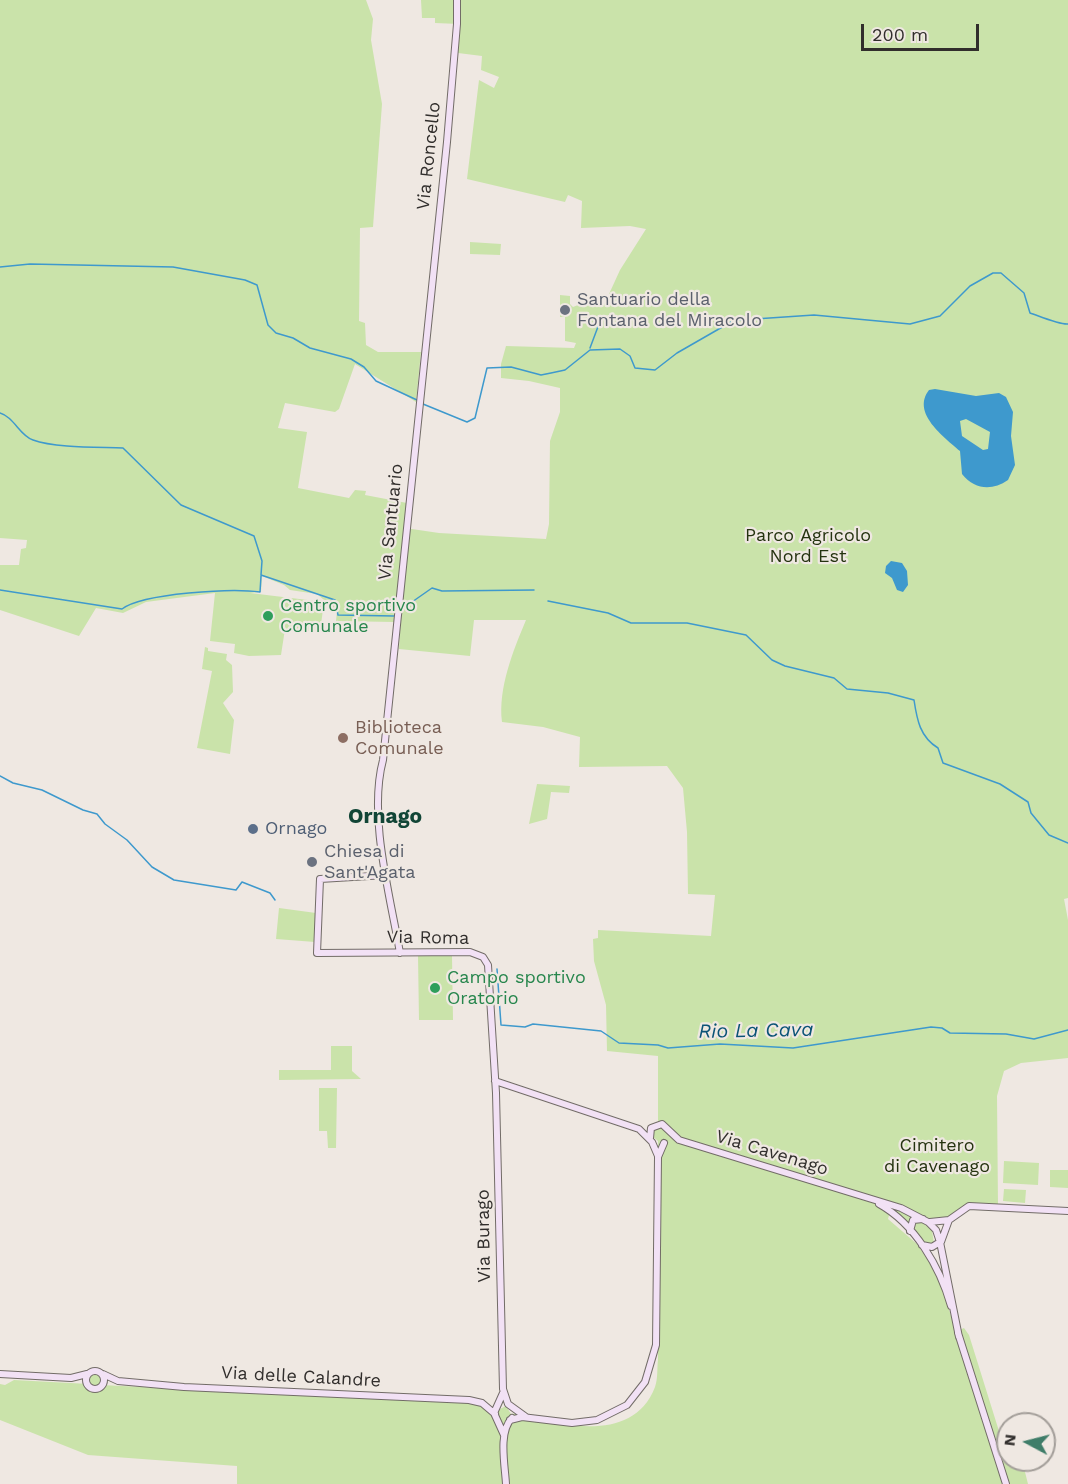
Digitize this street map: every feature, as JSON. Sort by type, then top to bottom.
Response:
[{"type":"street","name":"Via Roncello","points":[[428,315],[456,42],[457,0]]},
{"type":"street","name":"Via Santuario","points":[[400,953],[380,840],[379,778],[383,760],[428,315]]},
{"type":"street","name":"Via Roma","points":[[386,875],[320,879],[317,953],[470,952],[486,961],[490,972],[495,1082]]},
{"type":"street","name":"Via Cavenago","points":[[495,1082],[634,1127],[651,1140],[664,1143],[679,1140]]},
{"type":"street","name":"Via Burago","points":[[495,1082],[503,1389],[496,1417]]},
{"type":"street","points":[[496,1417],[510,1420],[526,1417],[568,1423],[597,1420],[627,1406],[645,1382],[653,1364],[657,1341],[658,1157],[649,1131],[655,1125],[663,1125],[668,1131],[658,1157]]},
{"type":"street","name":"Via Cavenago","points":[[668,1131],[679,1140],[868,1198]]},
{"type":"street","points":[[868,1198],[934,1224],[949,1220],[960,1211],[972,1206],[1068,1210]]},
{"type":"street","points":[[868,1198],[893,1212],[921,1245],[943,1283],[1006,1484]]},
{"type":"street","points":[[910,1232],[913,1220],[927,1220],[936,1230],[959,1337]]},
{"type":"street","points":[[921,1245],[932,1247],[940,1242],[949,1220]]},
{"type":"street","name":"Via delle Calandre","points":[[0,1374],[71,1378],[95,1370],[118,1381]]},
{"type":"street","points":[[87,1374],[87,1385]]},
{"type":"street","points":[[103,1374],[103,1385]]},
{"type":"street","name":"Via delle Calandre","points":[[71,1378],[96,1389],[118,1381],[206,1388],[472,1400],[483,1405],[496,1417]]},
{"type":"street","name":"Via Burago","points":[[503,1389],[511,1406]]},
{"type":"street","name":"Via delle Calandre","points":[[483,1405],[498,1405]]},
{"type":"street","points":[[498,1405],[511,1406],[526,1417]]},
{"type":"street","points":[[504,1438],[510,1420],[511,1406]]},
{"type":"street","points":[[496,1417],[504,1438],[506,1484]]},
{"type":"green space","name":"Parco Agricolo Nord Est","points":[[0,0],[366,0],[373,19],[371,40],[382,104],[373,227],[360,228],[359,321],[365,323],[366,345],[378,352],[421,352],[416,402],[355,364],[339,409],[335,412],[285,403],[278,428],[307,432],[298,488],[349,498],[355,490],[366,491],[365,495],[407,503],[405,528],[439,533],[546,539],[549,524],[550,441],[560,412],[560,388],[501,378],[501,364],[506,346],[574,348],[576,343],[565,341],[565,317],[560,317],[560,295],[570,296],[570,304],[573,307],[604,305],[620,270],[646,229],[630,226],[581,228],[582,201],[568,195],[565,202],[467,179],[479,80],[494,88],[499,77],[481,70],[482,56],[458,53],[459,24],[435,23],[435,18],[422,18],[421,0],[1068,0],[1068,898],[1064,899],[1068,920],[1068,1058],[1021,1063],[1004,1071],[997,1096],[998,1206],[966,1205],[945,1220],[935,1222],[914,1216],[908,1224],[891,1208],[888,1219],[917,1244],[939,1277],[996,1461],[996,1472],[999,1472],[1003,1484],[237,1484],[237,1466],[88,1455],[0,1420],[0,1384],[5,1385],[14,1380],[89,1384],[89,1376],[95,1373],[101,1377],[101,1385],[475,1403],[498,1410],[506,1406],[511,1414],[521,1414],[567,1425],[612,1424],[625,1420],[637,1412],[647,1401],[657,1381],[658,1141],[652,1136],[654,1129],[658,1127],[658,1056],[607,1051],[606,1005],[594,961],[593,939],[598,938],[598,930],[711,936],[715,895],[688,894],[687,832],[683,788],[667,766],[579,767],[580,737],[543,727],[502,722],[504,683],[526,620],[474,620],[470,656],[399,649],[401,615],[394,614],[394,622],[336,621],[337,611],[317,594],[290,590],[262,576],[261,592],[250,593],[324,602],[320,632],[285,629],[281,655],[249,656],[234,653],[235,644],[210,641],[215,593],[146,602],[123,613],[96,608],[79,636],[0,610],[0,565],[19,565],[21,549],[26,548],[27,540],[0,538]]},
{"type":"green space","points":[[470,242],[501,244],[500,255],[470,254]]},
{"type":"green space","points":[[205,647],[208,651],[227,654],[226,660],[232,665],[233,692],[223,703],[234,720],[230,754],[197,748],[212,671],[202,669]]},
{"type":"green space","points":[[537,784],[570,786],[569,793],[551,792],[547,819],[529,824]]},
{"type":"green space","points":[[279,908],[316,913],[315,942],[276,939]]},
{"type":"green space","name":"Campo sportivo Oratorio","points":[[418,956],[452,956],[453,1020],[419,1020]]},
{"type":"green space","points":[[331,1046],[352,1046],[352,1071],[361,1079],[279,1080],[279,1070],[331,1070]]},
{"type":"green space","points":[[319,1088],[337,1088],[336,1148],[328,1148],[327,1131],[319,1131]]},
{"type":"green space","points":[[1004,1161],[1039,1163],[1038,1185],[1003,1183]]},
{"type":"green space","points":[[1050,1170],[1068,1170],[1068,1188],[1050,1187]]},
{"type":"green space","points":[[1004,1189],[1026,1190],[1025,1203],[1003,1201]]},
{"type":"green space","points":[[921,1221],[932,1231],[934,1243],[924,1243],[913,1229],[917,1222]]},
{"type":"green space","points":[[964,1328],[969,1335],[996,1422],[996,1446],[959,1330]]},
{"type":"green space","points":[[1004,1472],[1025,1472],[1028,1484],[1008,1484]]},
{"type":"water","points":[[929,390],[976,396],[999,393],[1006,397],[1013,412],[1011,436],[1015,465],[1008,480],[996,486],[984,487],[972,483],[962,474],[960,451],[938,432],[927,416],[924,407]],"holes":[[[966,419],[990,432],[988,449],[983,450],[962,436],[960,421]]]},
{"type":"water","points":[[891,561],[902,563],[907,571],[908,585],[903,592],[897,590],[892,578],[885,573],[886,566]]},
{"type":"waterway","points":[[0,267],[30,264],[173,267],[245,280],[257,285],[268,325],[276,333],[293,338],[310,348],[351,359],[364,367],[376,381],[417,400]]},
{"type":"waterway","points":[[423,404],[467,422],[475,418],[487,368],[511,367],[541,375],[565,370],[590,350],[620,349],[630,356],[635,368],[655,370],[677,353],[731,322],[740,320],[814,315],[910,324],[940,316],[970,286],[993,273],[1001,273],[1024,293],[1030,313],[1068,324]]},
{"type":"waterway","points":[[590,348],[599,324]]},
{"type":"waterway","points":[[0,413],[9,418],[28,438],[42,443],[123,448],[181,505],[254,536],[262,561],[261,575],[335,600],[338,615],[394,616]]},
{"type":"waterway","points":[[0,590],[122,609],[149,599],[189,593],[260,592],[261,576]]},
{"type":"waterway","points":[[402,609],[432,588],[442,591],[534,590]]},
{"type":"waterway","points":[[548,601],[608,613],[631,623],[687,623],[746,635],[772,660],[785,666],[834,678],[847,689],[888,693],[914,700],[920,727],[927,739],[938,748],[943,763],[1000,784],[1028,802],[1031,813],[1049,835],[1068,843]]},
{"type":"waterway","name":"Rio La Cava","points":[[0,776],[13,783],[42,790],[83,810],[97,814],[105,824],[127,840],[152,867],[174,880],[236,890],[242,882],[270,893],[275,900]]},
{"type":"waterway","name":"Rio La Cava","points":[[497,969],[501,1025],[525,1027],[533,1024],[601,1031],[619,1043],[658,1045],[668,1048],[720,1044],[793,1048],[931,1027],[942,1028],[950,1033],[1006,1034],[1034,1039],[1068,1030]]},
{"type":"place","name":"Santuario della Fontana del Miracolo","points":[[565,310]]},
{"type":"place","name":"Centro sportivo Comunale","points":[[268,616]]},
{"type":"place","name":"Biblioteca Comunale","points":[[343,738]]},
{"type":"place","name":"Ornago","points":[[253,829]]},
{"type":"place","name":"Chiesa di Sant'Agata","points":[[312,862]]},
{"type":"place","name":"Campo sportivo Oratorio","points":[[435,988]]},
{"type":"district","name":"Ornago","points":[[385,817]]},
{"type":"park label","name":"Cimitero di Cavenago","points":[[937,1156]]}]
